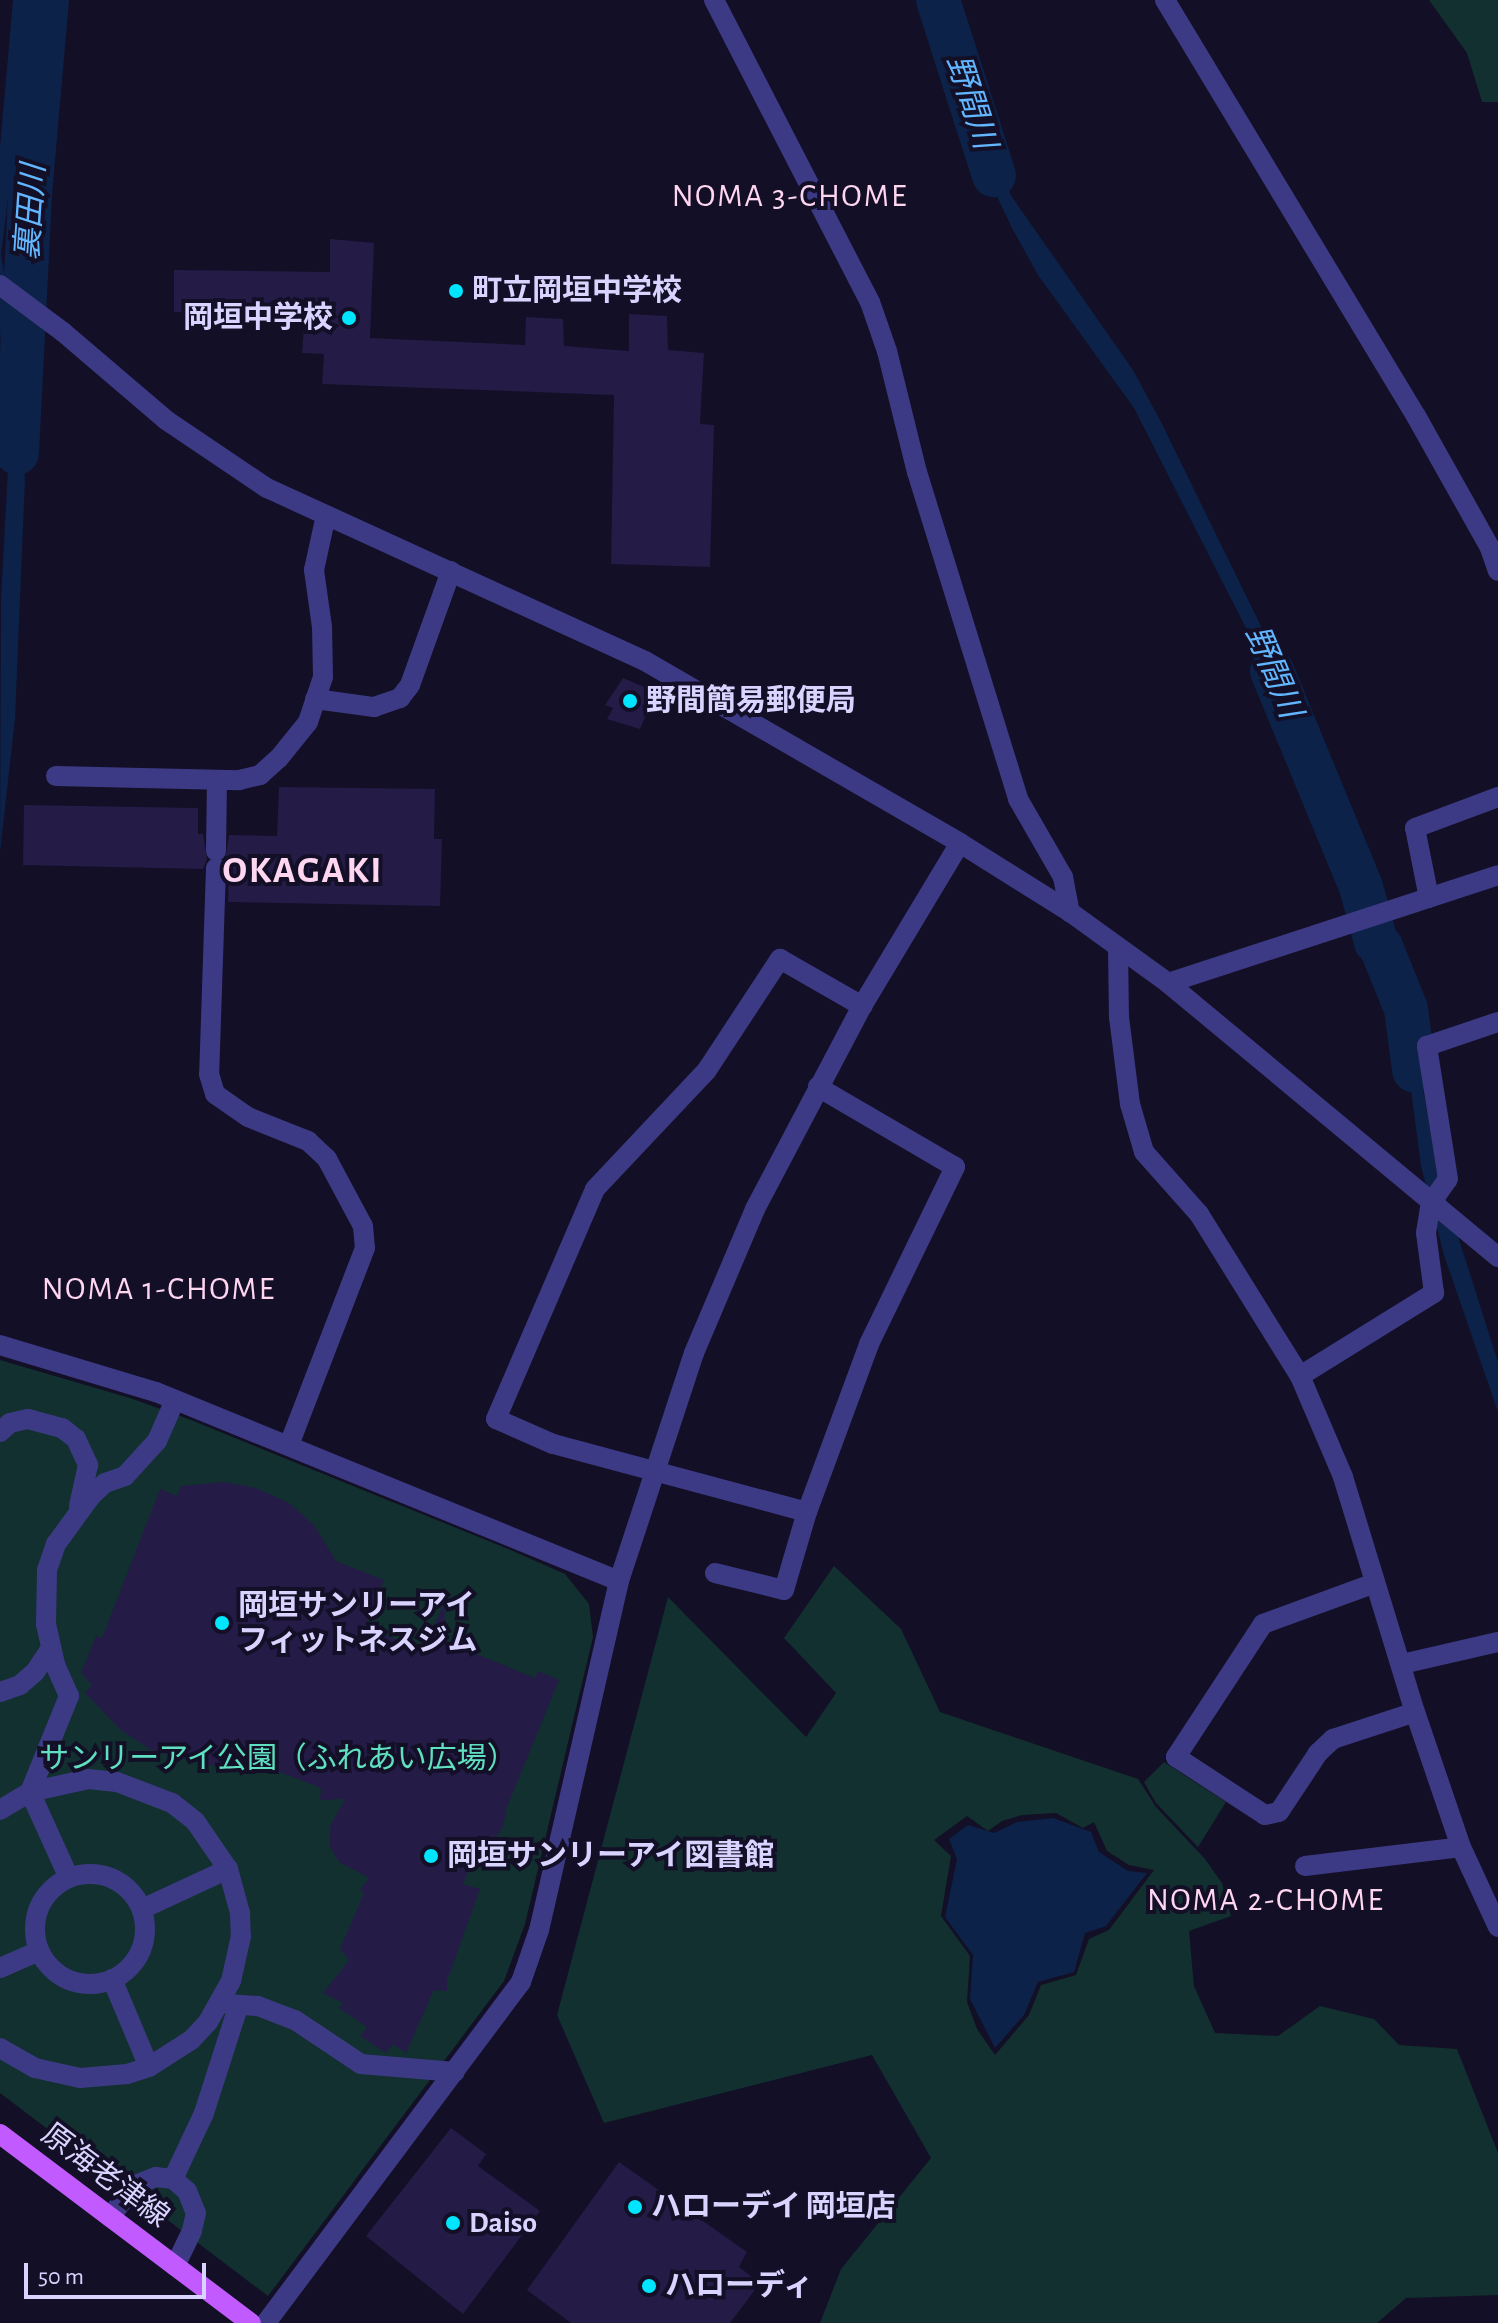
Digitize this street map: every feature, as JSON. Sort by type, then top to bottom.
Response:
[{"type":"main road","name":"原海老津線","points":[[0,2134],[251,2323]]},
{"type":"street","points":[[714,0],[870,302],[887,351],[917,472],[1018,799],[1063,877],[1070,912]]},
{"type":"street","points":[[1165,0],[1416,416],[1490,548],[1498,571]]},
{"type":"street","points":[[0,285],[63,332],[166,420],[267,488],[645,661],[960,843],[1070,912],[1168,983],[1498,1257]]},
{"type":"street","points":[[56,776],[239,780],[260,775],[279,758],[308,722],[323,677],[322,627],[314,570],[326,515]]},
{"type":"street","points":[[315,699],[374,707],[400,698],[410,685],[451,571]]},
{"type":"street","points":[[217,780],[209,1074],[215,1094],[248,1117],[308,1141],[327,1159],[363,1226],[365,1248],[289,1445]]},
{"type":"street","points":[[1429,898],[1415,828],[1498,797]]},
{"type":"street","points":[[266,2323],[521,1982],[539,1930],[619,1581],[694,1353],[749,1224],[818,1087],[862,1006],[960,843]]},
{"type":"street","points":[[1168,983],[1498,875]]},
{"type":"street","points":[[1118,947],[1119,1017],[1130,1104],[1144,1152],[1199,1214],[1300,1376],[1343,1477],[1415,1712],[1461,1847],[1498,1927]]},
{"type":"street","points":[[807,1512],[553,1444],[496,1419],[595,1189],[707,1070],[780,959],[862,1006]]},
{"type":"street","points":[[1300,1376],[1434,1293],[1426,1233],[1431,1203],[1448,1179],[1427,1046],[1498,1022]]},
{"type":"street","points":[[715,1573],[784,1590],[807,1512],[869,1344],[955,1167],[818,1087]]},
{"type":"street","points":[[0,1345],[175,1400],[619,1581]]},
{"type":"street","points":[[69,1878],[30,1792],[69,1696],[51,1648],[46,1624],[47,1570],[56,1544],[76,1513],[105,1483],[125,1476],[142,1459],[157,1441],[175,1400]]},
{"type":"street","points":[[0,1432],[10,1423],[28,1419],[62,1428],[76,1439],[88,1465],[76,1513]]},
{"type":"street","points":[[1375,1583],[1263,1624],[1176,1757],[1265,1815],[1279,1812],[1318,1753],[1333,1739],[1415,1712]]},
{"type":"street","points":[[1402,1664],[1498,1642]]},
{"type":"street","points":[[0,1692],[20,1685],[35,1672],[51,1648]]},
{"type":"street","points":[[0,1810],[30,1792],[88,1779],[117,1782],[146,1790],[172,1803],[195,1821],[214,1844],[228,1869],[238,1902],[241,1936],[230,2004],[204,2113],[173,2179]]},
{"type":"street","points":[[1305,1866],[1461,1847]]},
{"type":"street","points":[[142,1909],[228,1869]]},
{"type":"street","points":[[86,1874],[112,1879],[133,1894],[142,1909],[145,1937],[141,1950],[124,1972],[112,1979],[84,1984],[70,1980],[57,1973],[39,1951],[35,1937],[39,1908],[57,1885],[69,1878],[86,1874]]},
{"type":"street","points":[[0,1968],[39,1951]]},
{"type":"street","points":[[112,1979],[149,2067]]},
{"type":"street","points":[[0,2048],[35,2068],[80,2078],[127,2074],[149,2067],[191,2040],[230,2004],[258,2006],[295,2020],[361,2064],[455,2072]]},
{"type":"street","points":[[110,2217],[135,2185],[156,2177],[173,2179],[187,2191],[196,2213],[192,2231],[175,2266]]},
{"type":"green space","points":[[1429,0],[1498,0],[1498,102],[1482,102],[1467,53]]},
{"type":"green space","name":"サンリーアイ公園（ふれあい広場）","points":[[0,1360],[130,1398],[191,1420],[513,1551],[565,1574],[589,1604],[593,1637],[525,1924],[504,1981],[268,2296],[0,2093]]},
{"type":"green space","points":[[834,1566],[901,1629],[940,1712],[1138,1779],[1156,1807],[1205,1859],[1222,1883],[1231,1916],[1189,1931],[1194,1986],[1215,2033],[1278,2036],[1320,2006],[1374,2019],[1399,2045],[1457,2049],[1498,2153],[1498,2295],[1406,2298],[1377,2323],[820,2323],[841,2269],[931,2158],[872,2055],[604,2123],[557,2015],[668,1597],[806,1737],[836,1693],[784,1638]],"holes":[[[1056,1813],[1083,1828],[1094,1822],[1107,1851],[1129,1865],[1154,1870],[1109,1930],[1089,1939],[1076,1975],[1041,1985],[1029,2015],[995,2055],[977,2029],[967,2002],[970,1956],[941,1916],[951,1856],[934,1840],[967,1816],[988,1831],[1002,1821],[1022,1815]]]},
{"type":"green space","points":[[1164,1762],[1226,1802],[1198,1847],[1156,1803],[1144,1782]]},
{"type":"water","name":"裏田川","points":[[13,0],[28,0],[27,51],[1,254],[14,332],[25,479],[15,719],[0,852],[1,598],[9,451],[0,332],[0,147]]},
{"type":"water","name":"野間川","points":[[917,0],[933,0],[960,83],[1012,197],[1133,370],[1326,759],[1399,982],[1418,1059],[1437,1170],[1498,1362],[1498,1412],[1444,1255],[1421,1166],[1404,1037],[1392,991],[1358,904],[1340,829],[1308,750],[1134,408],[1038,275],[1012,228],[971,142]]},
{"type":"water","points":[[1053,1818],[1091,1832],[1099,1852],[1128,1871],[1147,1873],[1106,1926],[1085,1933],[1074,1972],[1038,1982],[1024,2015],[995,2048],[970,1999],[973,1955],[945,1917],[957,1859],[949,1839],[968,1825],[994,1833],[1017,1822]]},
{"type":"building","name":"岡垣中学校","points":[[330,239],[374,243],[370,338],[525,345],[526,317],[563,319],[564,346],[629,351],[629,314],[667,316],[668,350],[704,353],[700,424],[714,425],[710,567],[611,564],[614,395],[322,384],[324,354],[302,353],[305,314],[174,312],[174,270],[330,272]]},
{"type":"building","name":"野間簡易郵便局","points":[[623,678],[656,692],[640,729],[607,719],[613,708],[605,705]]},
{"type":"building","points":[[279,787],[435,789],[434,839],[442,839],[440,906],[228,902],[229,868],[225,860],[229,835],[277,836]]},
{"type":"building","points":[[24,805],[198,808],[198,834],[203,834],[207,859],[203,869],[23,865]]},
{"type":"building","points":[[224,1482],[256,1488],[289,1503],[314,1525],[336,1561],[384,1580],[365,1627],[422,1650],[445,1602],[444,1641],[535,1678],[538,1671],[559,1680],[507,1807],[503,1827],[489,1846],[476,1853],[463,1884],[480,1889],[447,1981],[447,1991],[434,1990],[406,2053],[393,2044],[386,2053],[360,2036],[367,2027],[339,2008],[343,2003],[323,1993],[349,1960],[340,1949],[364,1893],[360,1890],[369,1878],[339,1862],[330,1847],[330,1826],[345,1799],[320,1800],[321,1788],[272,1769],[274,1762],[214,1766],[153,1751],[121,1730],[85,1693],[92,1685],[81,1673],[96,1636],[102,1638],[160,1489],[177,1496],[181,1486]]},
{"type":"building","name":"Daiso","points":[[451,2128],[486,2154],[478,2166],[540,2211],[463,2314],[366,2236]]},
{"type":"building","name":"ハローデイ 岡垣店","points":[[619,2162],[747,2252],[739,2267],[760,2283],[730,2323],[571,2323],[527,2290]]},
{"type":"waterway","name":"裏田川","points":[[17,453],[30,194],[47,0]]},
{"type":"waterway","name":"野間川","points":[[938,0],[994,175]]},
{"type":"waterway","name":"野間川","points":[[1272,671],[1361,887],[1376,942],[1381,947],[1406,1009],[1414,1070]]},
{"type":"place","name":"町立岡垣中学校","points":[[456,291]]},
{"type":"place","name":"岡垣中学校","points":[[349,318]]},
{"type":"place","name":"野間簡易郵便局","points":[[630,701]]},
{"type":"place","name":"岡垣サンリーアイ フィットネスジム","points":[[222,1623]]},
{"type":"place","name":"岡垣サンリーアイ図書館","points":[[431,1856]]},
{"type":"place","name":"ハローデイ 岡垣店","points":[[635,2207]]},
{"type":"place","name":"Daiso","points":[[453,2223]]},
{"type":"place","name":"ハローディ","points":[[649,2286]]},
{"type":"district","name":"NOMA 3-CHOME","points":[[790,196]]},
{"type":"district","name":"OKAGAKI","points":[[303,872]]},
{"type":"district","name":"NOMA 1-CHOME","points":[[159,1289]]},
{"type":"district","name":"NOMA 2-CHOME","points":[[1266,1900]]}]
